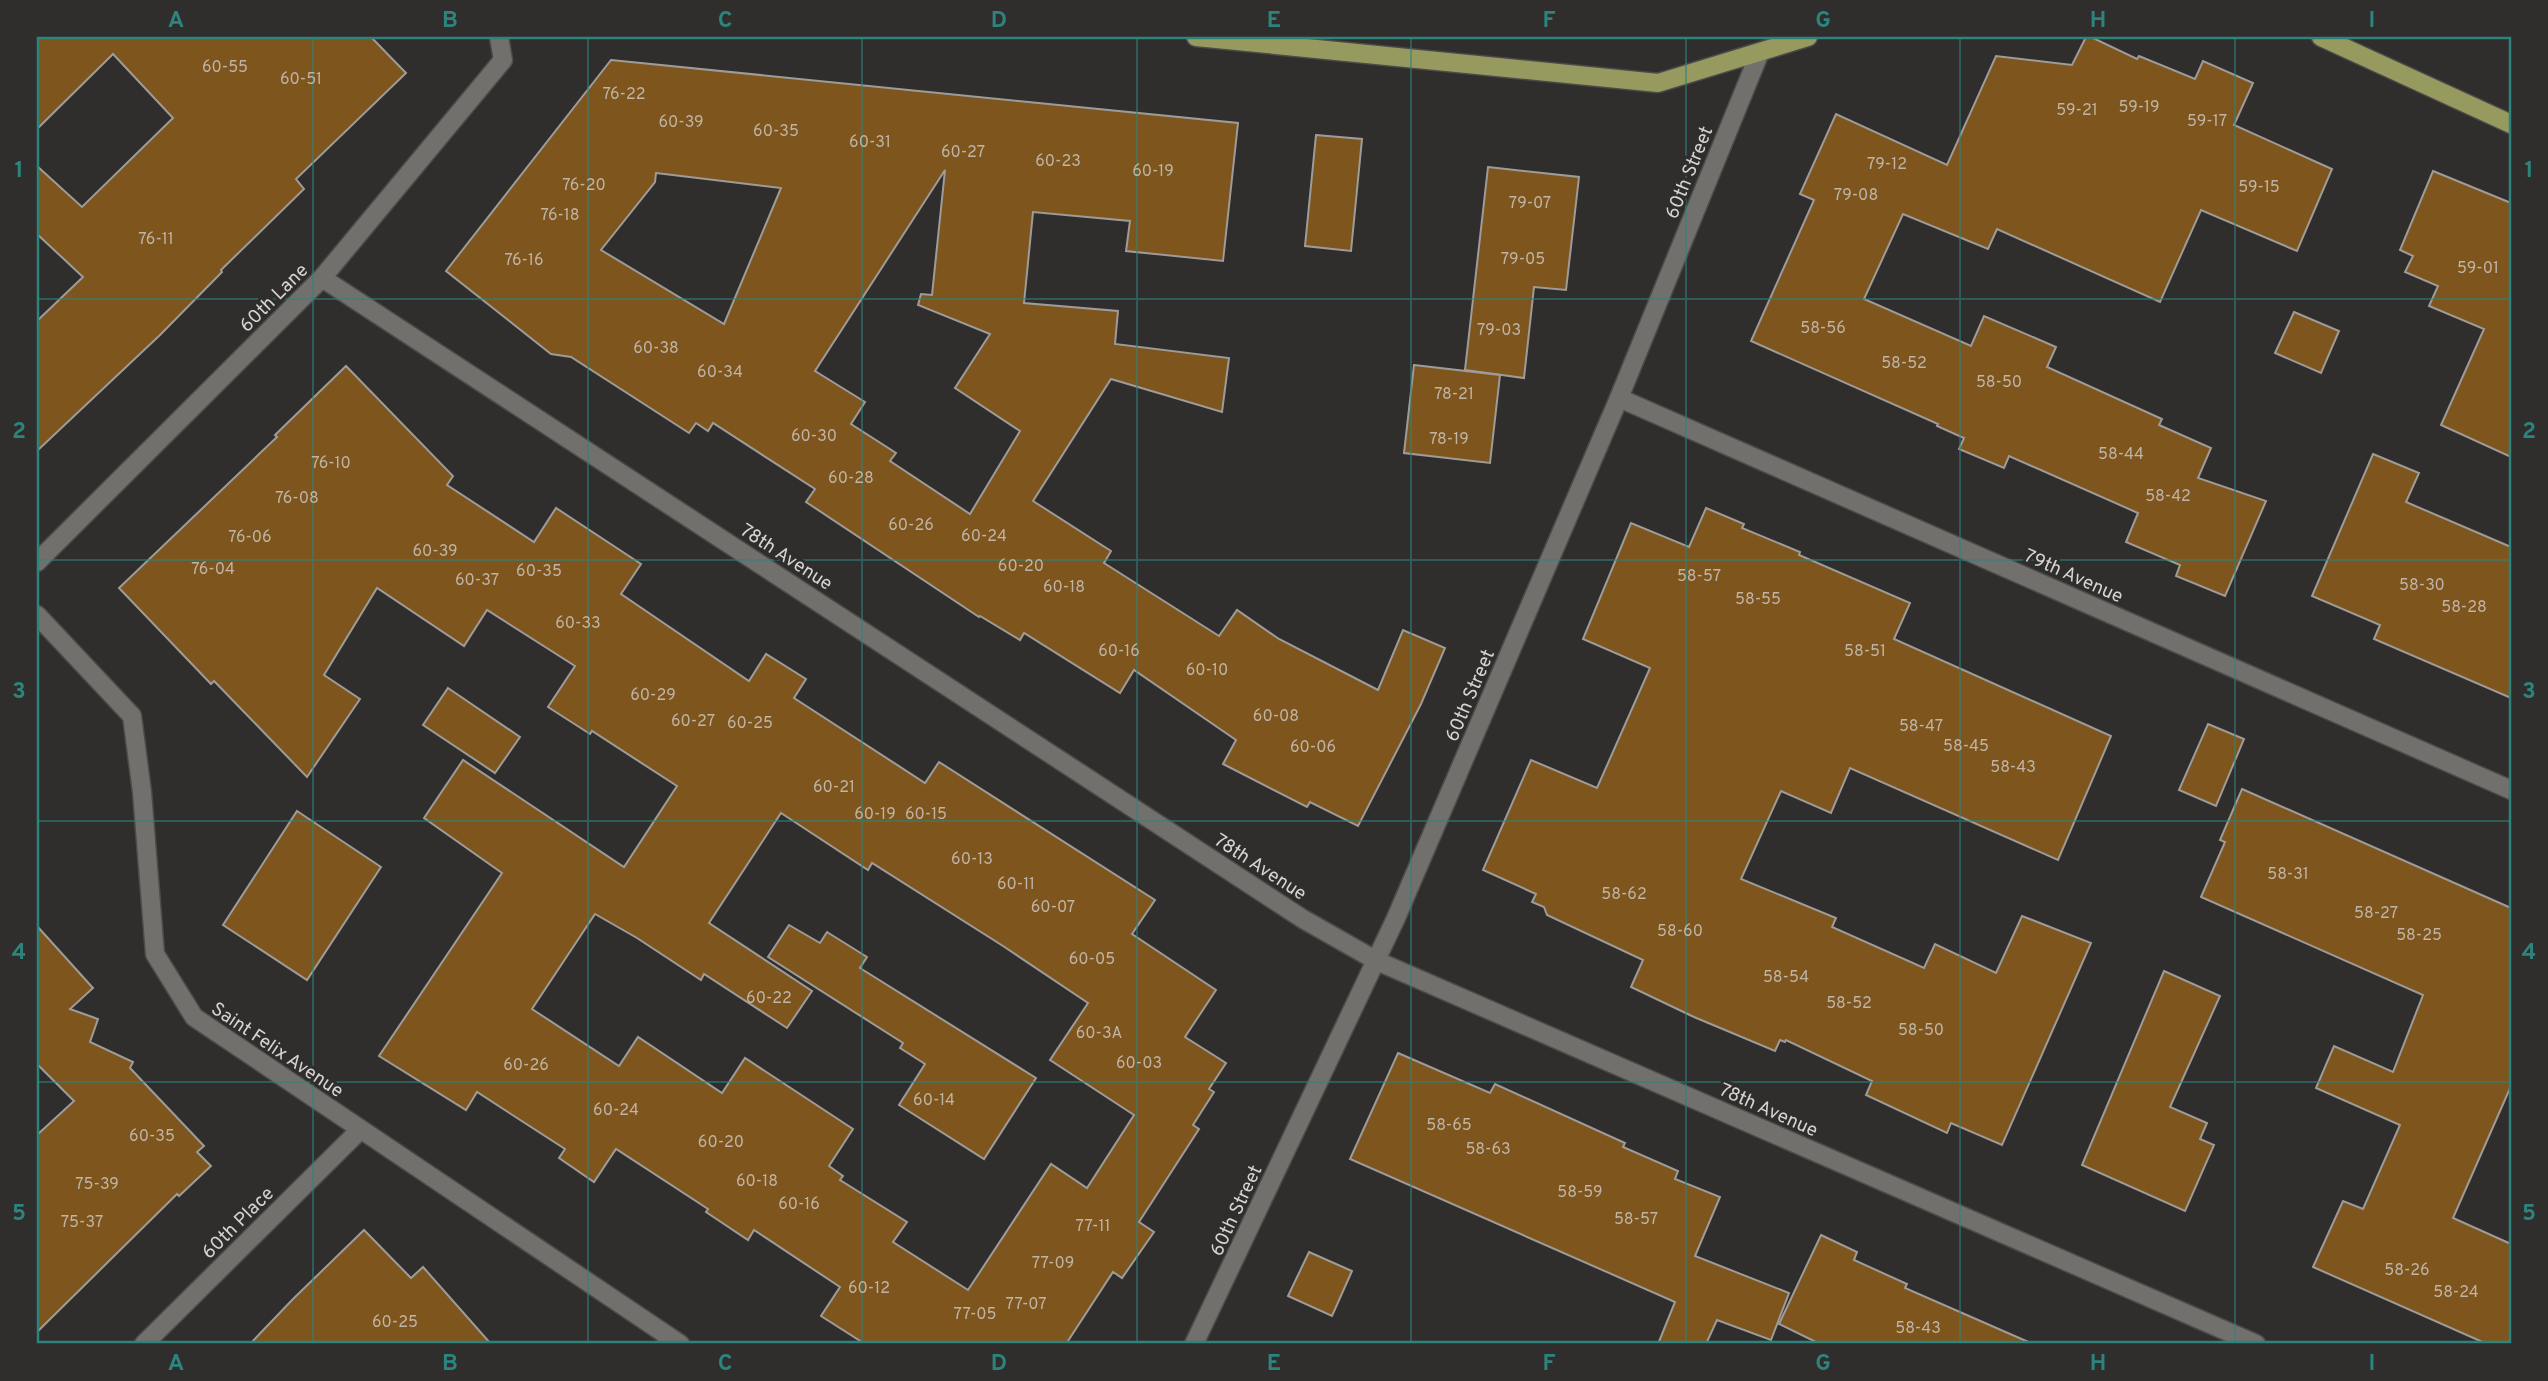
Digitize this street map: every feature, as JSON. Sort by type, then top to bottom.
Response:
[{"type":"main road","points":[[1196,37],[1658,83],[1808,37]]},
{"type":"main road","points":[[2321,37],[2511,124]]},
{"type":"street","name":"60th Lane","points":[[37,562],[322,278],[503,60],[499,37]]},
{"type":"street","name":"60th Street","points":[[1194,1344],[1377,961],[1619,398],[1760,52]]},
{"type":"street","name":"78th Avenue","points":[[322,278],[1303,919],[1377,961],[2256,1344]]},
{"type":"street","name":"79th Avenue","points":[[1619,398],[2511,790]]},
{"type":"street","name":"Saint Felix Avenue","points":[[37,615],[132,716],[142,792],[155,954],[194,1017],[680,1344]]},
{"type":"street","name":"60th Place","points":[[144,1344],[360,1130]]},
{"type":"building","points":[[37,37],[371,37],[406,73],[296,179],[304,189],[221,270],[160,335],[37,451],[37,321],[83,277],[37,234],[37,166],[82,207],[173,118],[113,54],[37,129]]},
{"type":"building","points":[[2086,37],[2137,59],[2139,56],[2195,79],[2203,61],[2253,83],[2234,125],[2332,169],[2297,251],[2201,210],[2160,302],[1997,229],[1988,249],[1903,214],[1864,299],[1971,346],[1984,316],[2056,347],[2047,367],[2162,419],[2159,425],[2211,448],[2198,478],[2266,501],[2225,596],[2176,576],[2180,565],[2126,542],[2138,513],[2009,456],[2004,468],[1959,449],[1964,438],[1937,426],[1938,424],[1751,341],[1814,200],[1800,194],[1836,114],[1947,165],[1996,56],[2072,65]]},
{"type":"building","points":[[611,60],[1238,123],[1223,261],[1126,251],[1130,221],[1033,212],[1024,303],[1118,311],[1115,344],[1229,358],[1222,412],[1111,379],[1033,501],[1111,551],[1104,563],[1219,636],[1237,610],[1279,639],[1378,690],[1403,630],[1445,648],[1421,704],[1358,826],[1310,802],[1307,807],[1223,764],[1236,740],[1134,670],[1120,693],[1024,633],[1020,640],[979,617],[806,502],[815,489],[713,423],[708,431],[696,423],[689,433],[571,357],[551,354],[446,271]],"holes":[[[945,170],[932,295],[921,294],[918,305],[990,334],[955,388],[1020,431],[970,514],[890,461],[896,453],[851,424],[865,402],[815,371]],[[656,173],[781,188],[724,324],[601,250],[655,182]]]},
{"type":"building","points":[[1316,135],[1362,139],[1351,251],[1305,246]]},
{"type":"building","points":[[1488,167],[1579,177],[1566,290],[1534,287],[1524,378],[1465,370]]},
{"type":"building","points":[[2433,171],[2511,203],[2511,457],[2441,425],[2484,329],[2429,306],[2438,286],[2405,272],[2413,256],[2400,250]]},
{"type":"building","points":[[2294,312],[2339,331],[2321,373],[2275,353]]},
{"type":"building","points":[[1414,365],[1500,375],[1490,463],[1404,453]]},
{"type":"building","points":[[346,366],[453,476],[447,485],[534,542],[556,508],[641,564],[621,594],[749,681],[766,654],[806,679],[794,698],[925,783],[939,762],[1155,900],[1132,934],[1216,990],[1185,1037],[1226,1063],[1209,1089],[1214,1092],[1193,1125],[1199,1129],[1139,1222],[1154,1232],[1122,1278],[1113,1272],[1066,1344],[865,1344],[821,1316],[840,1287],[754,1230],[748,1240],[706,1212],[708,1209],[616,1149],[594,1182],[559,1158],[565,1149],[477,1092],[466,1110],[379,1056],[502,873],[424,818],[463,760],[624,867],[677,786],[592,731],[590,734],[548,707],[575,666],[487,610],[464,646],[377,588],[324,675],[360,699],[307,777],[214,681],[211,684],[119,588],[277,437],[275,435]],"holes":[[[781,813],[868,870],[872,863],[1088,1003],[1050,1060],[1134,1115],[1087,1188],[1051,1164],[968,1290],[893,1242],[907,1222],[840,1180],[843,1176],[829,1166],[853,1129],[745,1058],[722,1093],[638,1037],[619,1066],[532,1009],[595,914],[701,980],[704,974],[787,1028],[812,991],[709,923]]]},
{"type":"building","points":[[2373,454],[2419,473],[2406,502],[2511,547],[2511,698],[2374,639],[2380,625],[2312,596]]},
{"type":"building","points":[[1706,508],[1744,524],[1742,528],[1800,552],[1799,555],[1910,603],[1894,639],[2111,736],[2058,860],[1850,768],[1831,813],[1781,791],[1741,879],[1836,918],[1832,927],[1924,968],[1935,944],[1996,973],[2022,916],[2091,943],[2002,1145],[1951,1123],[1947,1133],[1866,1095],[1872,1081],[1786,1040],[1780,1040],[1775,1051],[1631,987],[1643,960],[1547,915],[1544,907],[1532,902],[1536,894],[1483,870],[1531,760],[1597,788],[1650,668],[1583,639],[1631,523],[1689,547]]},
{"type":"building","points":[[448,688],[520,737],[495,773],[423,725]]},
{"type":"building","points":[[2208,724],[2244,739],[2216,806],[2179,790]]},
{"type":"building","points":[[2242,789],[2511,908],[2511,1086],[2453,1218],[2511,1244],[2511,1344],[2487,1344],[2313,1267],[2343,1201],[2363,1209],[2400,1125],[2316,1088],[2334,1046],[2393,1072],[2423,995],[2201,897],[2225,842],[2220,840]]},
{"type":"building","points":[[297,811],[381,867],[307,980],[223,925]]},
{"type":"building","points":[[789,925],[820,943],[827,932],[867,957],[860,968],[1036,1078],[984,1159],[899,1105],[925,1064],[900,1048],[903,1043],[768,957]]},
{"type":"building","points":[[37,926],[93,988],[70,1009],[98,1019],[90,1042],[133,1062],[130,1068],[204,1146],[197,1152],[211,1166],[179,1196],[177,1194],[37,1332],[37,1135],[74,1101],[37,1064]]},
{"type":"building","points":[[2164,971],[2220,996],[2170,1107],[2207,1123],[2200,1139],[2214,1145],[2185,1211],[2082,1165]]},
{"type":"building","points":[[1398,1053],[1490,1093],[1495,1084],[1625,1143],[1623,1147],[1678,1171],[1675,1179],[1720,1197],[1695,1256],[1789,1293],[1771,1340],[1717,1320],[1706,1344],[1658,1344],[1675,1302],[1350,1159]]},
{"type":"building","points":[[364,1230],[411,1278],[423,1267],[491,1344],[250,1344]]},
{"type":"building","points":[[1821,1235],[1857,1252],[1854,1260],[1907,1284],[1905,1288],[2033,1344],[1820,1344],[1779,1324]]},
{"type":"building","points":[[1309,1252],[1352,1271],[1332,1316],[1288,1296]]}]
